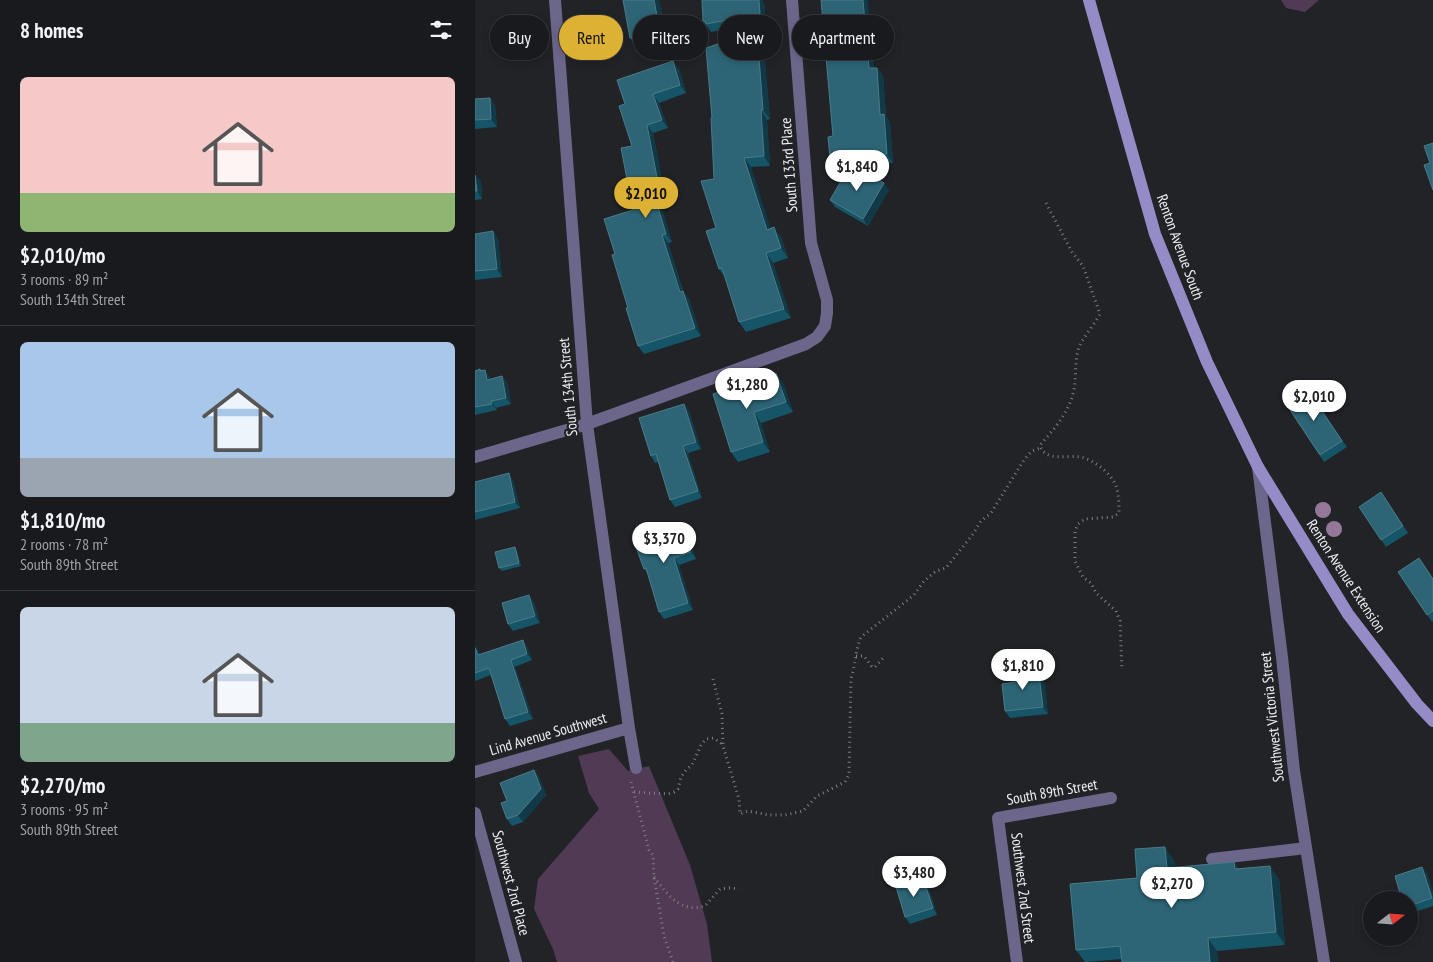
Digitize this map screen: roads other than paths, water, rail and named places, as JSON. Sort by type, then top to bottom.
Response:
[{"type":"main road","name":"Renton Avenue South","points":[[1089,0],[1155,234],[1207,362],[1258,467]]},
{"type":"main road","name":"Renton Avenue Extension","points":[[1258,467],[1348,614],[1417,704],[1433,721]]},
{"type":"street","name":"South 134th Street","points":[[555,0],[587,424],[629,728],[636,765]]},
{"type":"street","name":"South 133rd Place","points":[[587,424],[807,344],[817,337],[825,326],[827,300],[811,243],[792,0]]},
{"type":"street","points":[[475,457],[587,424]]},
{"type":"street","name":"Southwest Victoria Street","points":[[1258,467],[1294,771],[1324,962]]},
{"type":"street","name":"Lind Avenue Southwest","points":[[475,772],[629,728]]},
{"type":"street","name":"South 89th Street","points":[[998,818],[1111,798]]},
{"type":"street","name":"Southwest 2nd Place","points":[[475,813],[516,962]]},
{"type":"street","name":"Southwest 2nd Street","points":[[998,818],[1017,962]]},
{"type":"street","points":[[1212,859],[1306,848]]}]
